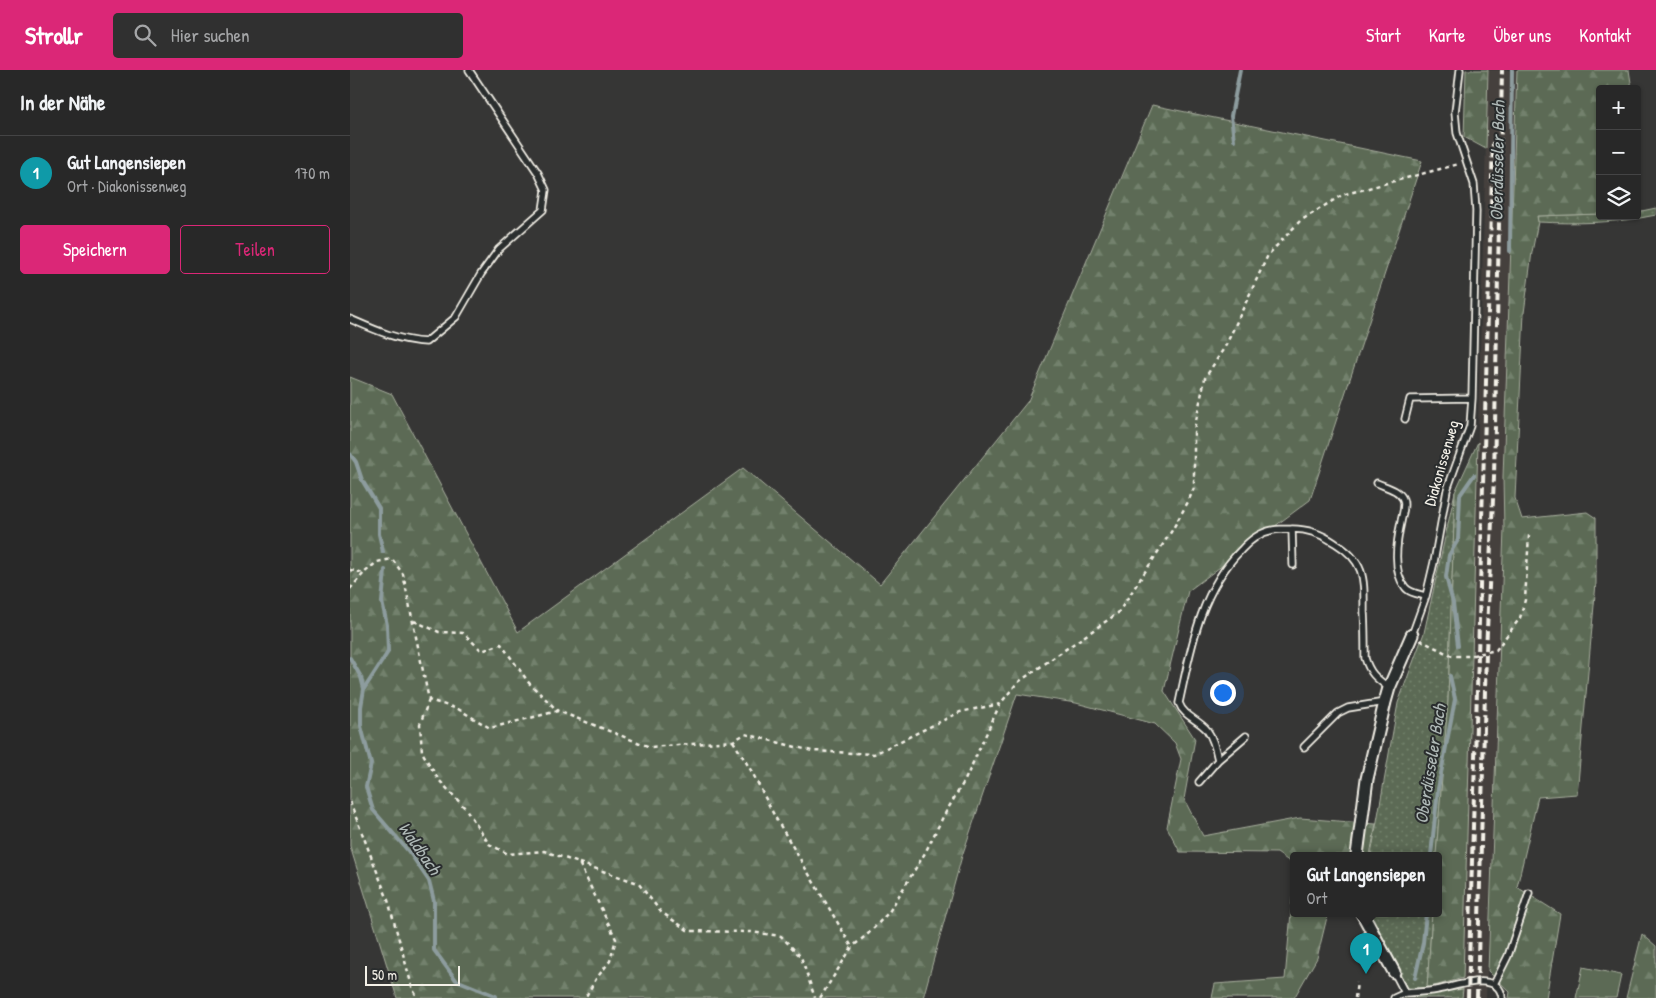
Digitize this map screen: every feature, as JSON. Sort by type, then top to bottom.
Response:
[{"type":"street","name":"Diakonissenweg","points":[[1357,852],[1367,779],[1385,702],[1389,688],[1412,635]]},
{"type":"street","points":[[1364,917],[1394,972]]},
{"type":"lane","points":[[350,320],[377,331],[411,341],[426,342],[456,317],[481,274],[499,249],[543,210],[546,190],[538,173],[469,70]]},
{"type":"lane","name":"Diakonissenweg","points":[[1412,635],[1426,596],[1447,490],[1470,426],[1476,211],[1474,184],[1457,133],[1455,112],[1460,70]]},
{"type":"lane","points":[[1405,418],[1410,398],[1472,398]]},
{"type":"lane","points":[[1377,483],[1397,492],[1403,498],[1404,505],[1397,558],[1400,576],[1405,587],[1412,592],[1426,596]]},
{"type":"lane","points":[[1292,529],[1293,565]]},
{"type":"lane","points":[[1218,760],[1209,732],[1202,724],[1182,710],[1179,702],[1201,613],[1217,579],[1230,561],[1246,545],[1261,534],[1272,530],[1305,529],[1326,537],[1345,549],[1357,562],[1364,582],[1365,658],[1368,669],[1375,678],[1389,688]]},
{"type":"lane","points":[[1304,747],[1338,713],[1348,708],[1385,702]]},
{"type":"lane","points":[[1199,782],[1218,760],[1246,736]]},
{"type":"lane","points":[[1494,984],[1508,956],[1528,893]]},
{"type":"lane","points":[[1394,972],[1405,993]]},
{"type":"lane","points":[[1394,998],[1405,993],[1437,990],[1469,982],[1494,984],[1499,988],[1502,998]]},
{"type":"path","points":[[820,998],[852,947],[869,933],[889,912],[925,853],[943,817],[965,780],[1000,704],[1017,683],[1118,613],[1171,532],[1194,488],[1194,430],[1205,378],[1226,345],[1268,255],[1300,221],[1342,194],[1467,162]]},
{"type":"path","points":[[1412,635],[1452,656],[1469,656],[1496,650],[1520,618],[1524,600],[1528,535]]},
{"type":"path","points":[[350,589],[377,562],[392,559],[404,574],[429,700],[420,724],[422,752],[438,779],[466,809],[489,844],[508,854],[544,851],[638,883],[661,912],[689,931],[751,932],[781,936],[801,958],[814,998]]},
{"type":"path","points":[[350,570],[364,573]]},
{"type":"path","points":[[414,621],[439,632],[463,633],[482,651],[501,644],[529,683],[558,711],[650,747],[733,741],[745,734],[812,751],[874,754],[960,712],[1000,704]]},
{"type":"path","points":[[429,700],[458,709],[490,728],[558,711]]},
{"type":"path","points":[[733,741],[752,772],[774,816],[852,947]]},
{"type":"path","points":[[350,802],[388,900],[413,990],[418,998]]},
{"type":"path","points":[[579,863],[616,938],[610,961],[596,979],[585,998]]},
{"type":"path","points":[[1355,998],[1357,982]]},
{"type":"shaded area","points":[[1488,70],[1517,70],[1516,139],[1503,477],[1504,529],[1486,998],[1462,998]]},
{"type":"green space","points":[[1466,70],[1488,70],[1486,149],[1464,137]]},
{"type":"green space","points":[[1517,70],[1629,70],[1631,85],[1596,85],[1596,214],[1537,216],[1538,222],[1524,313],[1515,498],[1522,519],[1587,512],[1596,518],[1596,583],[1577,794],[1538,797],[1517,887],[1560,914],[1546,998],[1509,998],[1510,992],[1488,971],[1504,529],[1503,477]]},
{"type":"green space","points":[[1152,105],[1422,161],[1310,500],[1188,591],[1164,691],[1195,739],[1184,799],[1203,836],[1300,818],[1376,824],[1371,852],[1290,852],[1290,862],[1277,853],[1180,852],[1167,827],[1181,759],[1175,743],[1155,724],[1076,703],[1017,694],[962,856],[923,998],[397,998],[350,846],[350,377],[392,394],[518,632],[743,468],[880,584],[1028,401]]},
{"type":"green space","points":[[1656,208],[1656,215],[1641,218],[1641,211]]},
{"type":"green space","points":[[1596,214],[1596,220],[1622,220],[1582,223],[1538,222],[1537,216]]},
{"type":"green space","points":[[1478,442],[1463,978],[1427,988],[1432,917],[1442,917],[1442,852],[1436,852],[1448,701],[1455,492]]},
{"type":"green space","points":[[1455,492],[1448,701],[1436,852],[1372,852],[1398,703],[1424,633]]},
{"type":"green space","points":[[1291,917],[1327,917],[1317,958],[1294,998],[1212,998],[1215,984],[1285,979]]},
{"type":"green space","points":[[1373,917],[1432,917],[1427,988],[1407,988]]},
{"type":"green space","points":[[1642,934],[1656,946],[1656,998],[1626,998]]},
{"type":"green space","points":[[1583,967],[1621,975],[1616,998],[1576,998]]},
{"type":"green space","points":[[1463,989],[1462,998],[1405,998]]},
{"type":"waterway","points":[[1234,140],[1231,116],[1240,70]]},
{"type":"waterway","name":"Oberdüsseler Bach","points":[[1510,251],[1512,70]]},
{"type":"waterway","name":"Waldbach","points":[[350,454],[356,462],[362,480],[379,508],[379,534],[383,552]]},
{"type":"waterway","name":"Oberdüsseler Bach","points":[[1458,646],[1453,603],[1446,577],[1449,555],[1458,540],[1460,495],[1474,475]]},
{"type":"waterway","name":"Waldbach","points":[[385,570],[382,602],[387,625],[388,652],[364,689],[361,707],[361,726],[371,764],[366,787],[373,810],[410,853],[429,881],[434,901],[434,950],[456,980],[496,996],[496,998]]},
{"type":"waterway","name":"Waldbach","points":[[350,658],[361,677],[364,689]]},
{"type":"waterway","name":"Oberdüsseler Bach","points":[[1431,852],[1438,789],[1455,699],[1450,676]]},
{"type":"waterway","name":"Oberdüsseler Bach","points":[[1415,978],[1423,943],[1426,917]]},
{"type":"railway","points":[[1477,998],[1486,652],[1494,477],[1502,70]]},
{"type":"railway","points":[[1468,998],[1493,142]]},
{"type":"place","name":"Gut Langensiepen","points":[[1366,974]]}]
